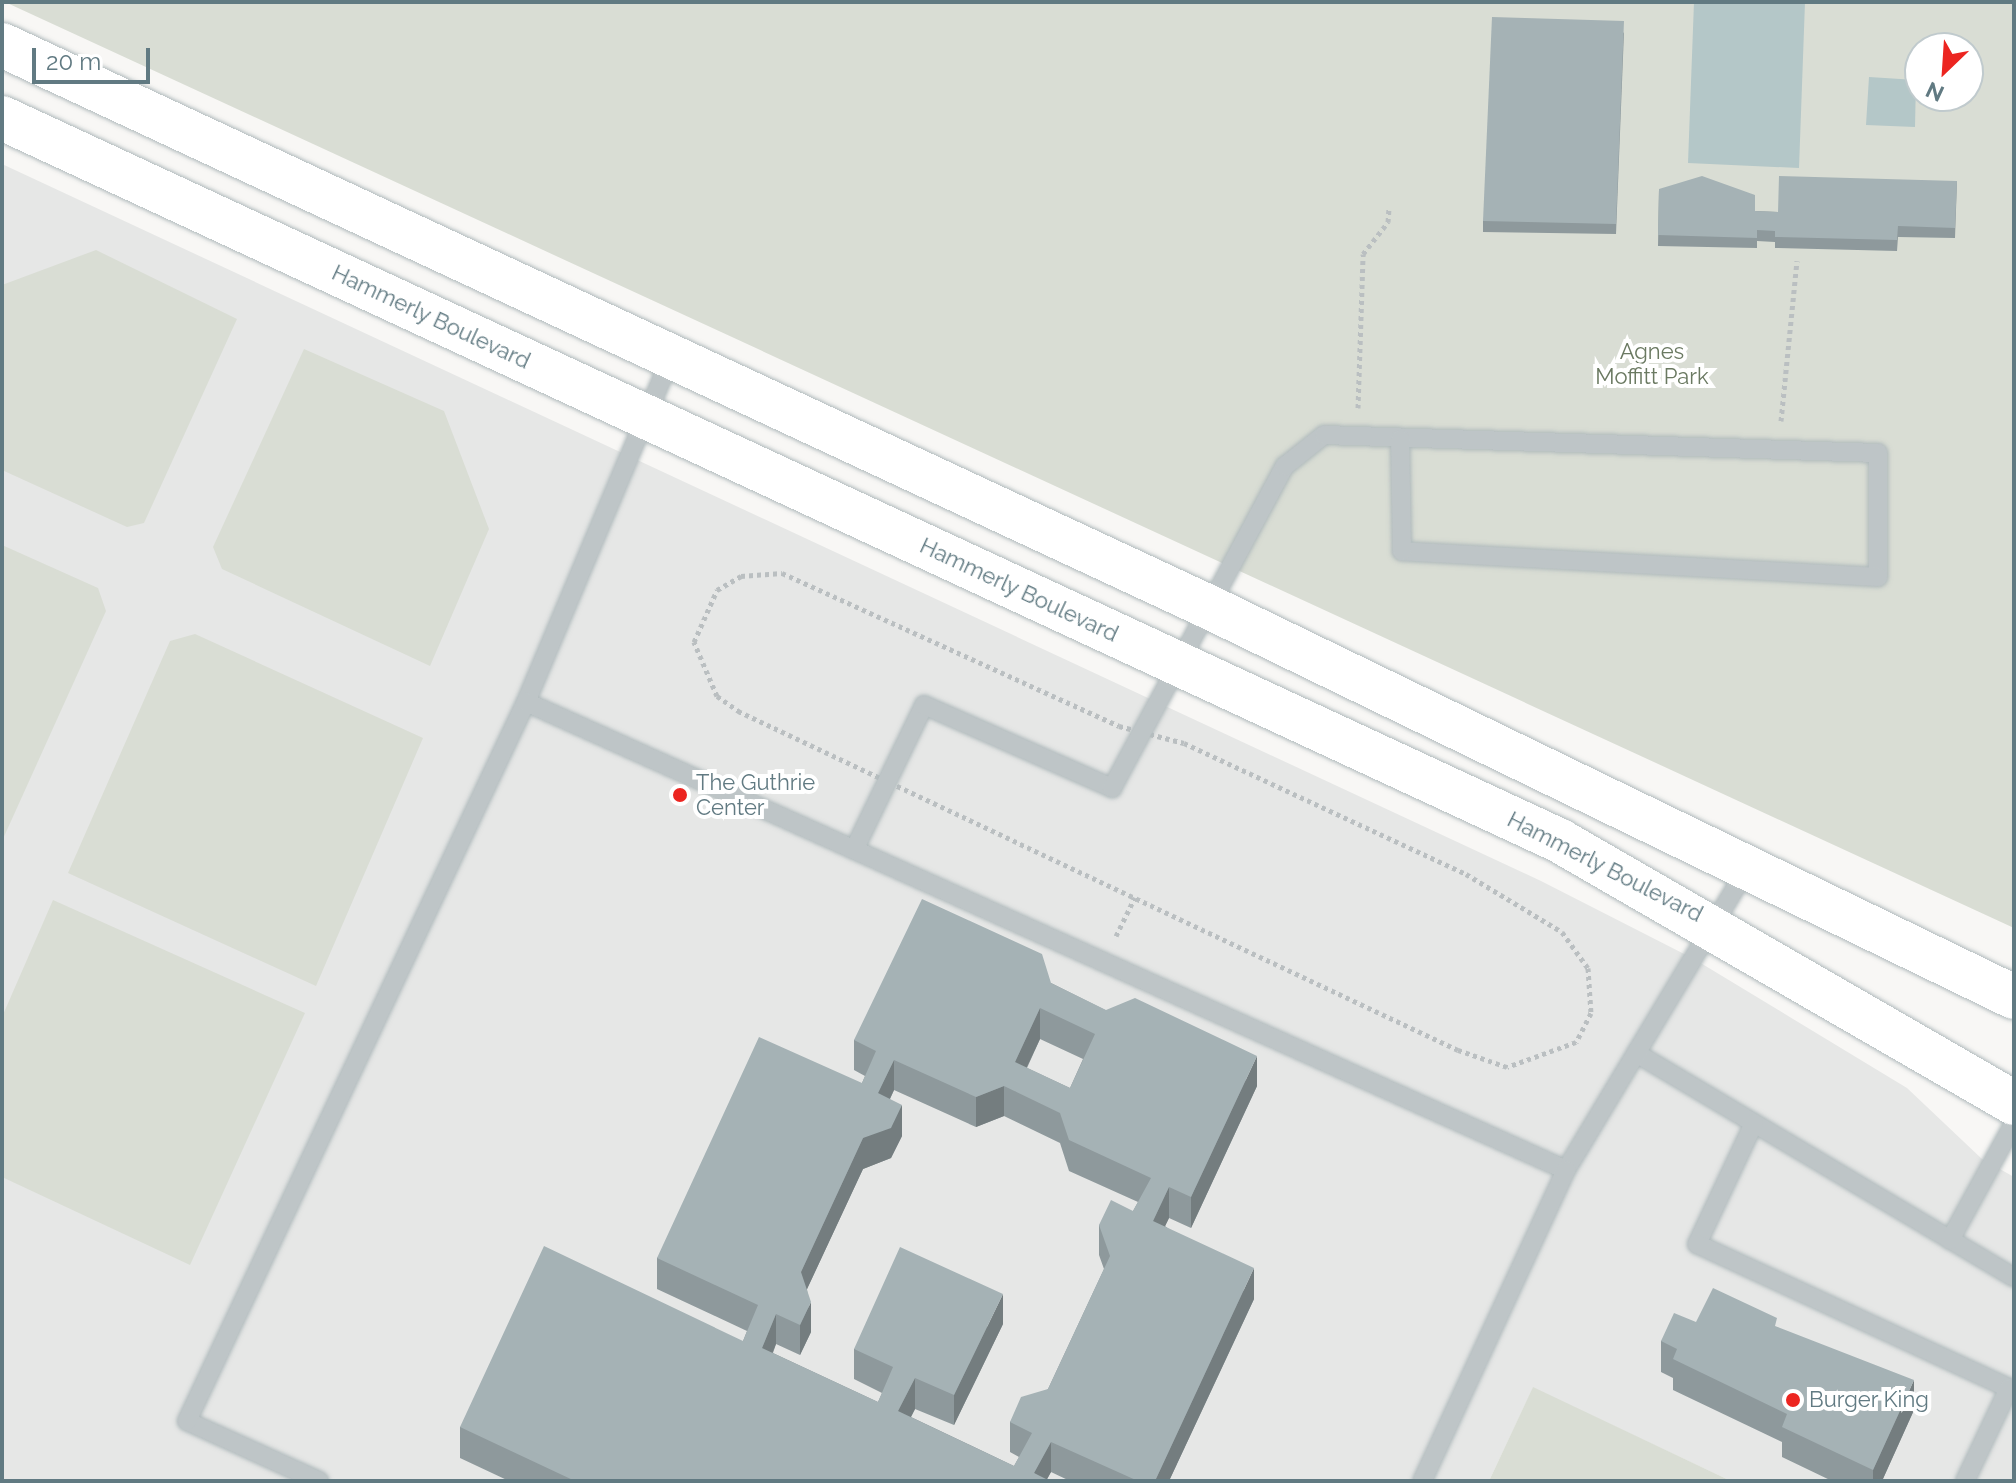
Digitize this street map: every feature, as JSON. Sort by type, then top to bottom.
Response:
[{"type":"main road","points":[[2,45],[670,360],[1211,608],[1749,865],[2014,997]]},
{"type":"main road","name":"Hammerly Boulevard","points":[[2,118],[1560,841],[1714,924],[2014,1103]]},
{"type":"lane","points":[[319,1481],[187,1421],[526,702],[650,418],[670,360]]},
{"type":"lane","points":[[854,850],[924,705],[1112,788],[1285,466],[1324,435],[1878,453],[1878,577],[1402,551],[1400,439]]},
{"type":"lane","points":[[526,702],[1566,1170]]},
{"type":"lane","points":[[1422,1481],[1566,1170],[1749,865]]},
{"type":"lane","points":[[1636,1053],[2014,1277]]},
{"type":"lane","points":[[1754,1123],[1697,1244],[2012,1383],[1965,1481]]},
{"type":"lane","points":[[1950,1240],[2014,1123]]},
{"type":"path","points":[[1358,437],[1363,254],[1389,209]]},
{"type":"path","points":[[1778,450],[1797,261]]},
{"type":"path","points":[[782,573],[1142,732],[1184,743],[1452,868],[1562,932],[1588,968],[1591,1013],[1576,1042],[1507,1067],[888,781],[717,696],[694,642],[717,590],[741,576],[782,573]]},
{"type":"path","points":[[1103,962],[1135,897]]},
{"type":"shaded area","points":[[1694,2],[1805,2],[1799,168],[1688,163]]},
{"type":"shaded area","points":[[1869,77],[1904,79],[1904,112],[1915,112],[1915,127],[1866,125]]},
{"type":"shaded area","name":"The Guthrie Center","points":[[2,164],[1541,881],[1694,959],[1907,1088],[1982,1159],[2014,1177],[2014,1481],[1731,1481],[1533,1388],[1489,1481],[2,1481]]},
{"type":"green space","name":"Agnes Moffitt Park","points":[[5,2],[2014,2],[2014,928]]},
{"type":"green space","points":[[96,250],[237,319],[144,523],[127,527],[2,470],[2,285]]},
{"type":"green space","points":[[304,349],[444,411],[489,529],[430,666],[222,569],[213,547]]},
{"type":"green space","points":[[2,545],[98,588],[106,611],[2,841]]},
{"type":"green space","points":[[195,634],[423,738],[316,986],[68,873],[170,641]]},
{"type":"green space","points":[[53,900],[305,1013],[190,1265],[2,1177],[2,1017]]},
{"type":"green space","points":[[1533,1387],[1731,1481],[1489,1481]]},
{"type":"building","points":[[1492,17],[1624,21],[1616,224],[1483,221]]},
{"type":"building","points":[[1702,176],[1755,195],[1755,211],[1778,212],[1779,176],[1957,181],[1955,228],[1898,226],[1897,240],[1775,237],[1775,231],[1757,230],[1757,238],[1658,235],[1659,189]]},
{"type":"building","points":[[922,899],[1042,954],[1051,983],[1106,1010],[1135,998],[1257,1056],[1191,1197],[1169,1187],[1153,1221],[1254,1268],[1155,1481],[1138,1481],[1051,1442],[1034,1473],[1050,1481],[575,1481],[460,1427],[544,1246],[743,1341],[758,1305],[657,1258],[759,1037],[862,1083],[876,1051],[854,1040]],"holes":[[[1040,1008],[1095,1034],[1070,1088],[1015,1062]],[[894,1060],[976,1097],[1004,1086],[1060,1113],[1069,1140],[1151,1178],[1133,1211],[1111,1200],[1099,1225],[1110,1256],[1048,1389],[1021,1397],[1010,1422],[1032,1433],[1014,1466],[898,1411],[915,1378],[954,1395],[1003,1294],[900,1247],[854,1349],[893,1367],[878,1402],[762,1348],[776,1314],[800,1325],[811,1302],[801,1272],[863,1138],[891,1128],[902,1105],[878,1093]]]},
{"type":"building","name":"Burger King","points":[[1713,1288],[1777,1318],[1775,1326],[1914,1380],[1873,1470],[1782,1427],[1787,1414],[1673,1359],[1677,1349],[1661,1341],[1674,1313],[1696,1322]]},
{"type":"place","name":"The Guthrie Center","points":[[680,795]]},
{"type":"place","name":"Burger King","points":[[1793,1400]]}]
